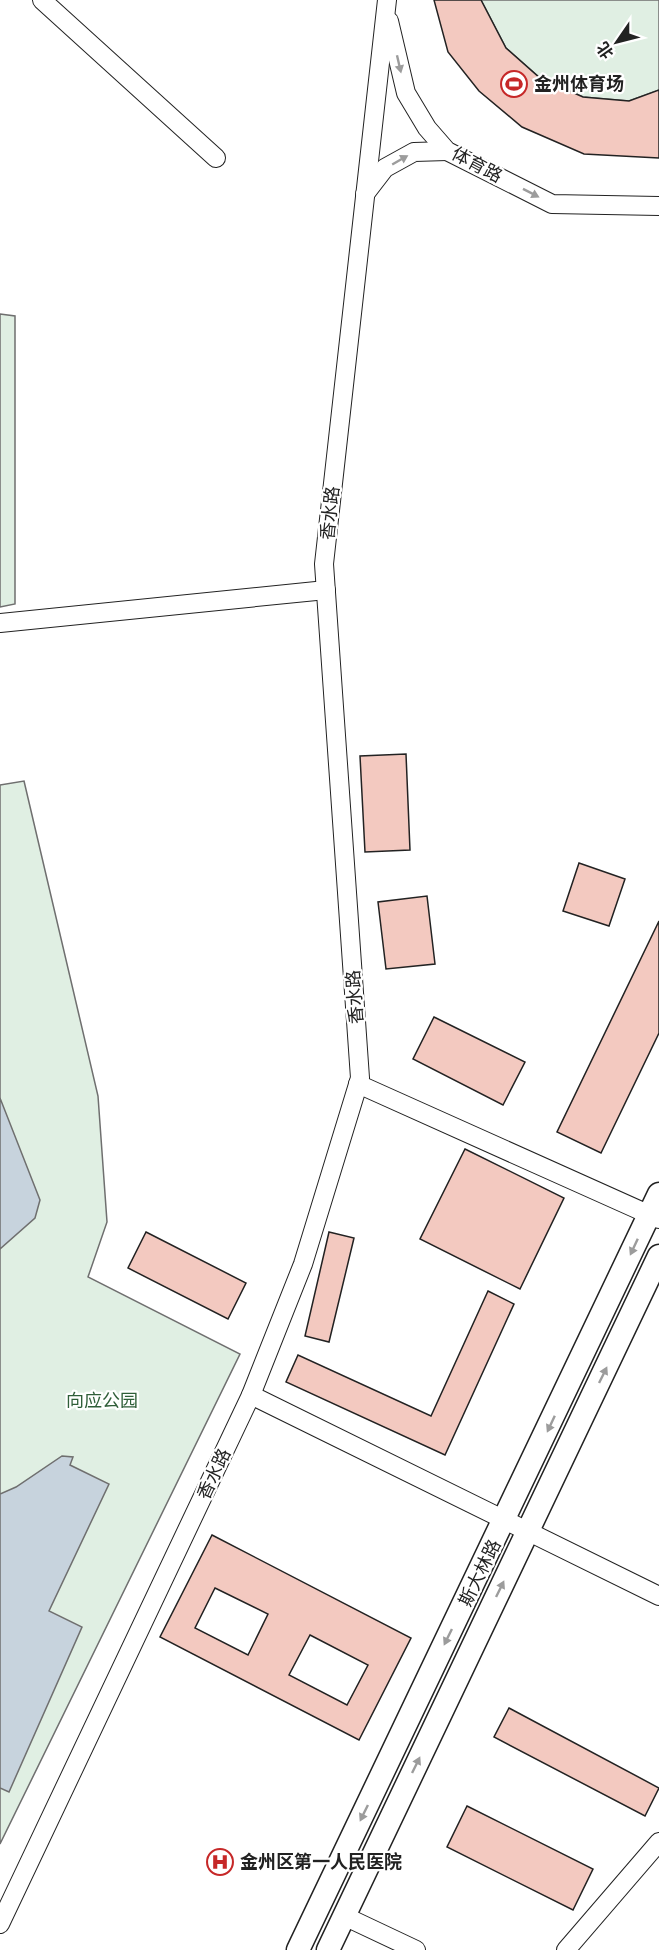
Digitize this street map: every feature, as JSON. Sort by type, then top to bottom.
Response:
[{"type":"main road","name":"斯大林路","points":[[298,1950],[656,1209]]},
{"type":"main road","name":"斯大林路","points":[[328,1950],[659,1257]]},
{"type":"street","points":[[42,0],[216,158]]},
{"type":"street","name":"体育路","points":[[386,4],[406,93],[427,128],[447,151],[552,204],[659,206]]},
{"type":"street","name":"香水路","points":[[0,1924],[252,1395],[303,1264],[360,1077],[324,564],[386,4]]},
{"type":"street","points":[[365,194],[386,168],[414,152],[447,151]]},
{"type":"street","points":[[0,623],[326,590]]},
{"type":"street","points":[[358,1084],[656,1209]]},
{"type":"street","points":[[252,1395],[659,1596]]},
{"type":"street","points":[[566,1950],[659,1842]]},
{"type":"street","points":[[344,1916],[416,1950]]},
{"type":"green space","points":[[481,0],[659,0],[659,90],[629,101],[583,97],[540,78],[506,48]]},
{"type":"green space","points":[[0,314],[15,316],[15,604],[0,607]]},
{"type":"green space","name":"向应公园","points":[[24,781],[98,1096],[107,1222],[88,1277],[240,1354],[0,1844],[0,785]]},
{"type":"shaded area","points":[[0,1098],[40,1200],[35,1218],[0,1249]]},
{"type":"shaded area","points":[[62,1456],[73,1457],[70,1465],[109,1484],[49,1611],[82,1627],[9,1792],[0,1788],[0,1494],[16,1487]]},
{"type":"building","name":"金州体育场","points":[[434,0],[481,0],[506,48],[540,78],[583,97],[629,101],[659,90],[659,158],[584,154],[522,127],[479,91],[448,52]]},
{"type":"building","points":[[406,754],[410,850],[365,852],[360,756]]},
{"type":"building","points":[[579,863],[625,879],[609,926],[563,911]]},
{"type":"building","points":[[427,896],[435,964],[386,969],[378,902]]},
{"type":"building","points":[[659,921],[659,1033],[601,1153],[557,1132]]},
{"type":"building","points":[[434,1017],[525,1062],[503,1105],[413,1059]]},
{"type":"building","points":[[465,1149],[564,1198],[520,1289],[420,1239]]},
{"type":"building","points":[[146,1232],[246,1283],[228,1319],[128,1268]]},
{"type":"building","points":[[329,1232],[354,1238],[329,1342],[305,1336]]},
{"type":"building","points":[[488,1291],[514,1304],[445,1455],[286,1382],[298,1355],[431,1416]]},
{"type":"building","points":[[212,1535],[411,1638],[359,1740],[160,1637]],"holes":[[[215,1588],[268,1614],[248,1655],[195,1628]],[[310,1635],[368,1665],[347,1705],[289,1675]]]},
{"type":"building","points":[[509,1708],[659,1788],[645,1816],[494,1737]]},
{"type":"building","points":[[467,1806],[593,1869],[573,1910],[447,1847]]},
{"type":"place","name":"金州体育场","points":[[514,84]]},
{"type":"place","name":"金州区第一人民医院","points":[[220,1862]]}]
